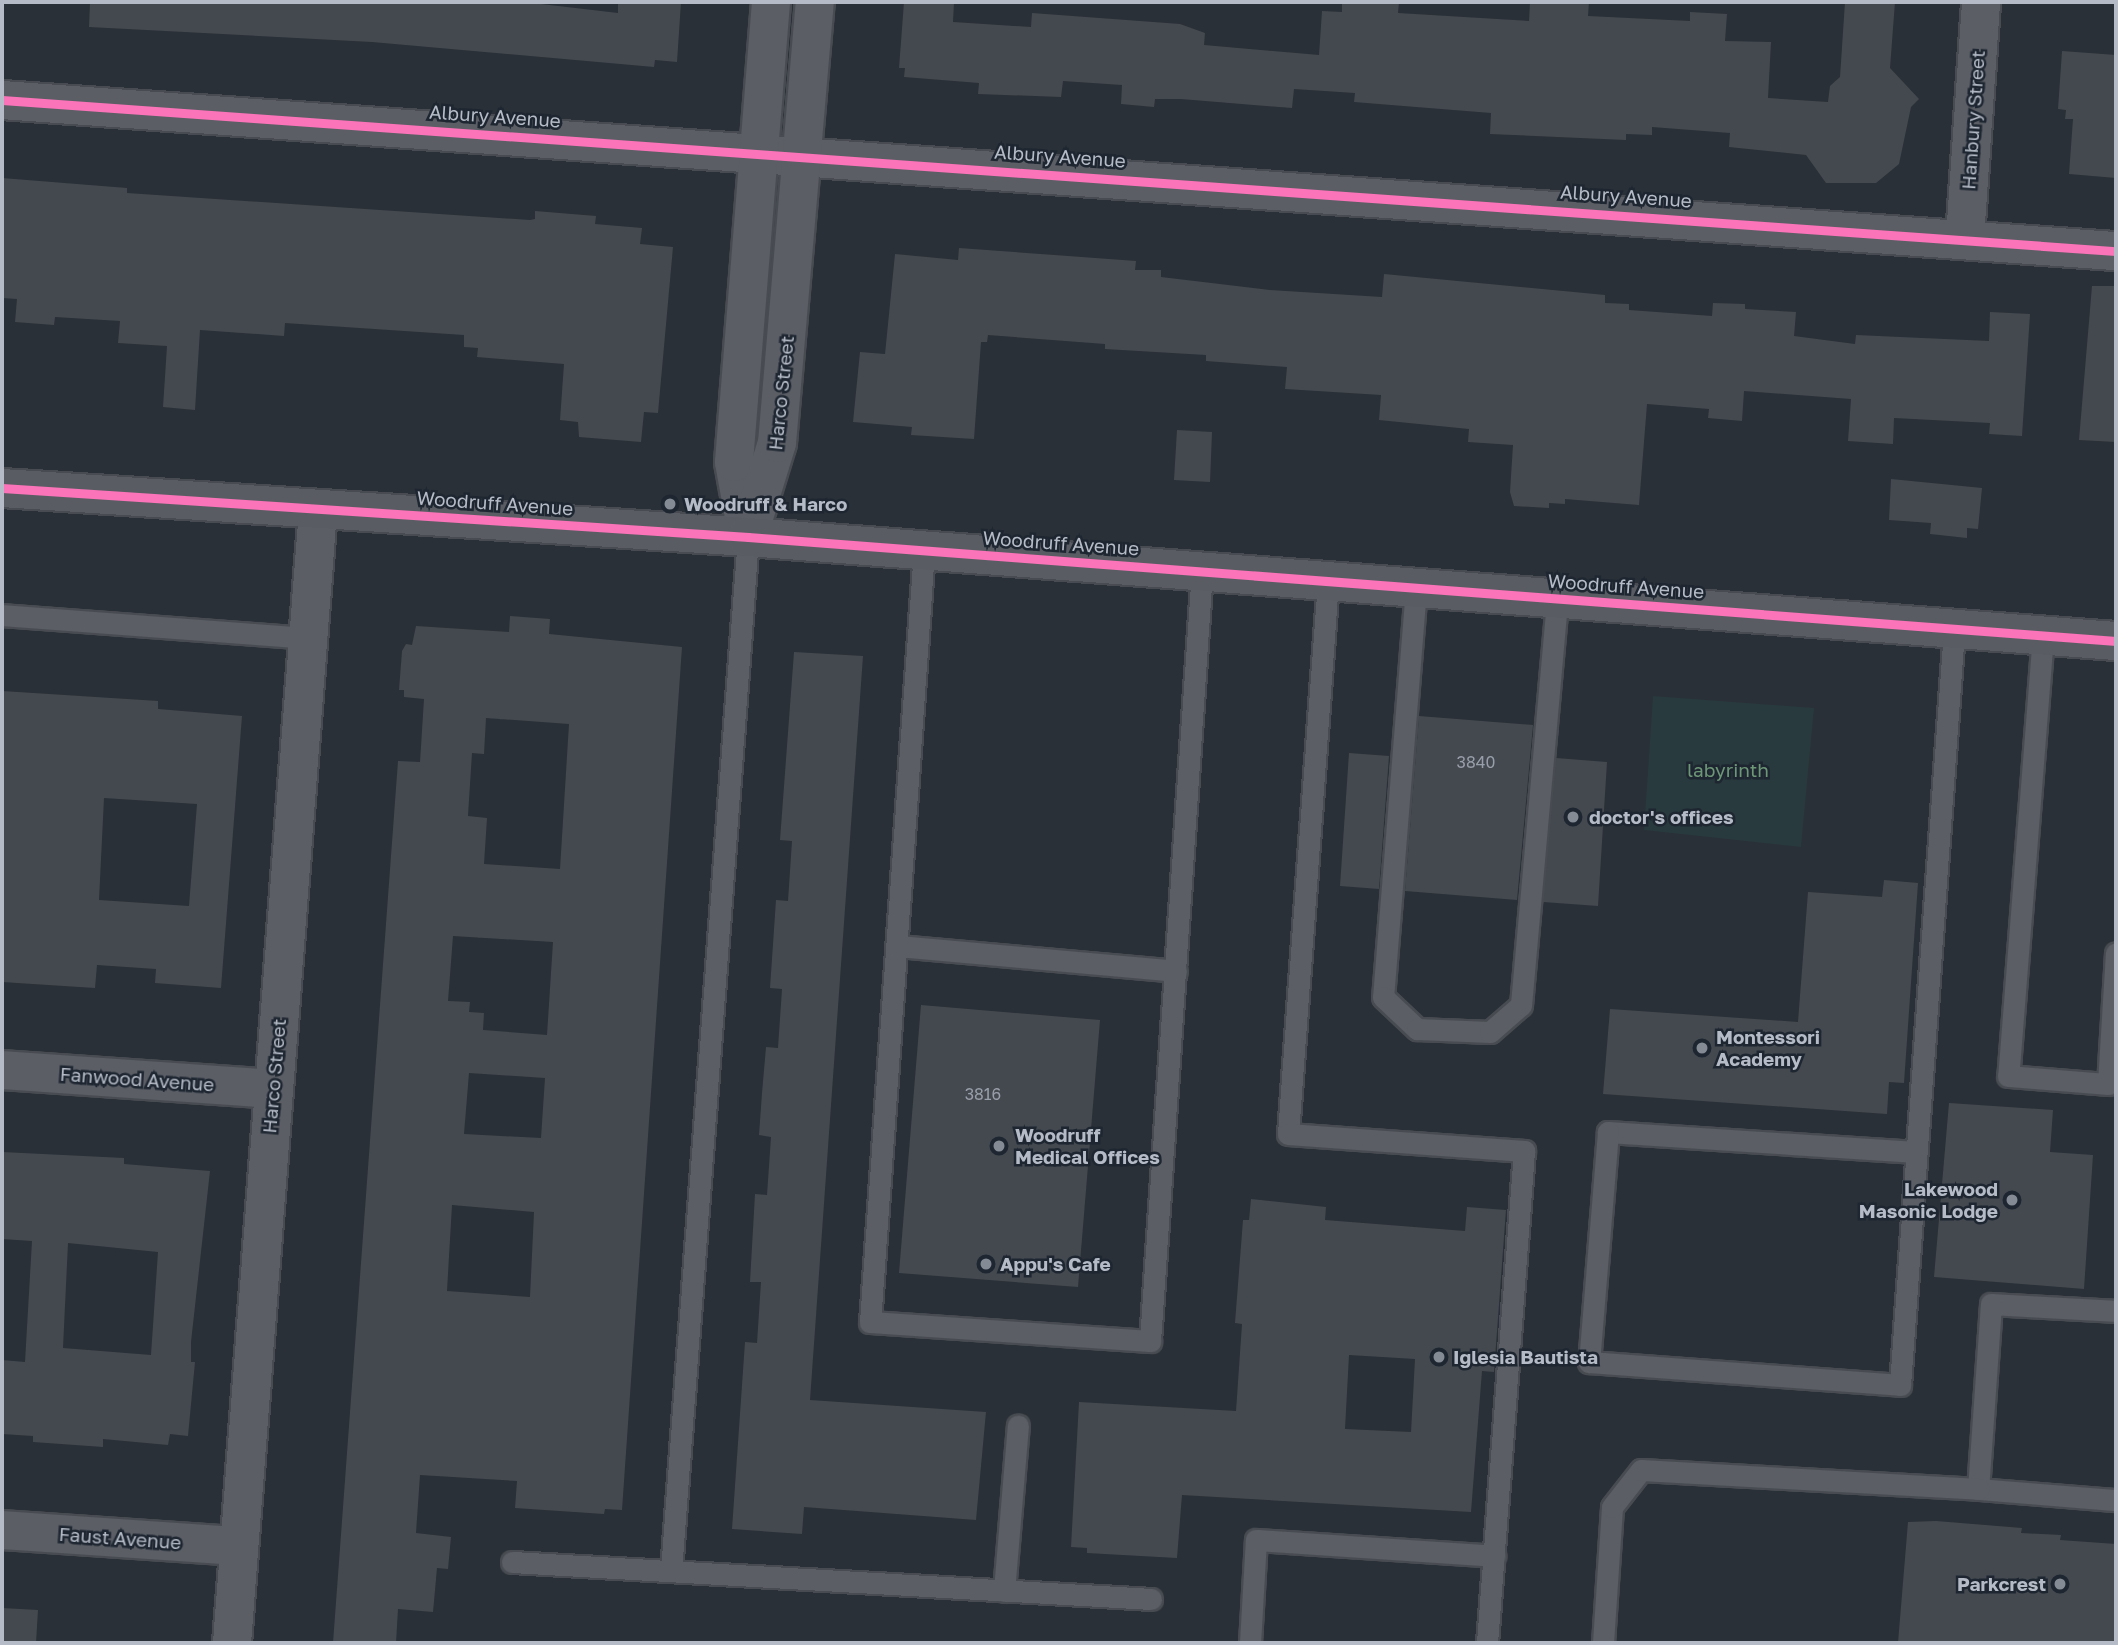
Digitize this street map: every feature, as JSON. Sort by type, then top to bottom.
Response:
[{"type":"main road","name":"Woodruff Avenue","points":[[2,488],[748,537],[2116,641]]},
{"type":"street","name":"Harco Street","points":[[748,537],[734,462],[771,2]]},
{"type":"street","name":"Harco Street","points":[[748,537],[776,454],[815,2]]},
{"type":"street","name":"Hanbury Street","points":[[1965,238],[1981,2]]},
{"type":"street","name":"Albury Avenue","points":[[2,100],[803,155],[2116,251]]},
{"type":"street","name":"Harco Street","points":[[232,1643],[237,1546],[318,509]]},
{"type":"street","name":"Fanwood Avenue","points":[[2,1070],[273,1089]]},
{"type":"street","name":"Faust Avenue","points":[[2,1530],[237,1546]]},
{"type":"lane","points":[[670,1570],[748,537]]},
{"type":"lane","points":[[924,550],[870,1322],[1150,1342],[1202,571]]},
{"type":"lane","points":[[1328,581],[1288,1134],[1524,1151],[1487,1643]]},
{"type":"lane","points":[[1416,588],[1383,997],[1417,1029],[1490,1032],[1521,1005],[1557,598]]},
{"type":"lane","points":[[2,614],[309,638]]},
{"type":"lane","points":[[1916,1152],[1608,1132],[1589,1362],[1900,1385],[1954,628]]},
{"type":"lane","points":[[2043,635],[2008,1076],[2112,1088],[2116,953]]},
{"type":"lane","points":[[897,946],[1176,971]]},
{"type":"lane","points":[[1978,1489],[1991,1304],[2116,1311]]},
{"type":"lane","points":[[1004,1591],[1018,1426]]},
{"type":"lane","points":[[1603,1643],[1612,1507],[1641,1470],[1978,1489],[2116,1500]]},
{"type":"lane","points":[[1250,1643],[1256,1540],[1494,1556]]},
{"type":"lane","points":[[512,1562],[1151,1599]]},
{"type":"green space","name":"labyrinth","points":[[1653,696],[1814,708],[1801,847],[1644,830]]},
{"type":"building","points":[[90,2],[524,2],[618,13],[618,2],[681,2],[677,62],[655,60],[654,67],[372,42],[89,27]]},
{"type":"building","points":[[904,2],[954,2],[953,22],[1031,27],[1032,13],[1180,24],[1205,33],[1204,45],[1319,55],[1322,11],[1342,12],[1342,2],[1399,2],[1398,13],[1529,21],[1530,2],[1589,2],[1588,16],[1690,21],[1690,12],[1727,14],[1725,41],[1771,42],[1768,98],[1828,102],[1830,86],[1840,77],[1845,2],[1895,2],[1890,68],[1919,99],[1911,107],[1899,164],[1876,183],[1826,183],[1806,155],[1729,147],[1730,133],[1652,127],[1652,135],[1626,134],[1626,140],[1490,134],[1491,113],[1354,102],[1355,93],[1294,89],[1292,108],[1181,99],[1155,99],[1154,107],[1121,104],[1122,85],[1063,81],[1061,97],[978,94],[979,83],[904,77],[905,68],[899,68]]},
{"type":"building","points":[[2062,51],[2116,55],[2116,178],[2069,174],[2073,119],[2065,119],[2066,110],[2058,109]]},
{"type":"building","points":[[2,178],[127,188],[127,193],[530,220],[535,219],[535,211],[596,216],[595,224],[642,228],[640,244],[673,247],[658,413],[644,412],[641,442],[579,437],[578,422],[560,420],[564,364],[477,357],[478,348],[464,347],[464,335],[285,323],[284,336],[200,330],[195,410],[163,407],[167,346],[118,343],[120,321],[55,317],[54,325],[15,322],[17,299],[2,298]]},
{"type":"building","points":[[959,248],[1136,261],[1135,270],[1161,270],[1161,277],[1270,290],[1382,297],[1384,274],[1605,295],[1605,303],[1629,304],[1629,310],[1712,316],[1713,303],[1745,304],[1745,309],[1796,312],[1794,336],[1855,344],[1856,335],[1989,341],[1990,312],[2030,314],[2022,436],[1989,434],[1990,423],[1894,418],[1893,444],[1848,441],[1851,399],[1744,391],[1742,421],[1708,418],[1709,409],[1647,404],[1639,505],[1565,499],[1565,504],[1549,503],[1549,508],[1514,506],[1510,492],[1513,445],[1468,442],[1469,429],[1379,420],[1381,395],[1285,389],[1287,367],[1206,361],[1206,355],[1105,349],[1105,344],[988,335],[987,342],[981,342],[974,439],[911,435],[912,427],[853,422],[860,352],[885,354],[895,254],[958,260]]},
{"type":"building","points":[[2092,286],[2116,286],[2116,442],[2079,440]]},
{"type":"building","points":[[1177,430],[1212,432],[1210,482],[1174,480]]},
{"type":"building","points":[[1891,479],[1982,488],[1978,529],[1967,528],[1967,538],[1930,534],[1931,523],[1889,520]]},
{"type":"building","points":[[510,616],[550,619],[549,634],[682,647],[622,1510],[605,1509],[604,1514],[515,1508],[517,1481],[420,1475],[416,1533],[451,1537],[448,1569],[437,1568],[433,1612],[398,1609],[396,1643],[333,1643],[398,761],[420,762],[424,699],[404,697],[404,690],[399,690],[402,651],[406,644],[412,645],[416,626],[509,632]],"holes":[[[486,718],[569,724],[560,869],[484,864],[487,818],[468,816],[472,753],[484,754]],[[453,936],[553,942],[547,1035],[483,1030],[484,1013],[469,1012],[470,1002],[448,1001]],[[469,1073],[545,1078],[541,1138],[464,1134]],[[452,1205],[534,1212],[530,1297],[447,1291]]]},
{"type":"building","points":[[794,652],[863,656],[810,1400],[986,1412],[976,1520],[804,1507],[802,1534],[732,1529],[745,1342],[757,1343],[761,1282],[750,1282],[755,1194],[767,1195],[771,1137],[759,1135],[766,1047],[778,1048],[782,989],[770,988],[776,900],[788,901],[792,841],[780,840]]},
{"type":"building","points":[[2,691],[158,701],[158,709],[242,716],[221,988],[155,983],[156,969],[97,965],[95,988],[2,982]],"holes":[[[104,798],[197,804],[189,906],[99,900]]]},
{"type":"building","points":[[1419,716],[1533,725],[1517,900],[1405,891]]},
{"type":"building","points":[[1349,753],[1389,756],[1379,889],[1340,886]]},
{"type":"building","points":[[1556,758],[1607,762],[1598,906],[1543,902]]},
{"type":"building","points":[[1884,880],[1918,883],[1904,1083],[1889,1082],[1887,1114],[1603,1094],[1610,1009],[1798,1022],[1808,892],[1882,897]]},
{"type":"building","name":"Woodruff Medical Offices","points":[[921,1005],[1100,1020],[1078,1287],[899,1273]]},
{"type":"building","name":"Lakewood Masonic Lodge","points":[[1949,1103],[2053,1110],[2050,1152],[2093,1155],[2084,1289],[1934,1277]]},
{"type":"building","points":[[2,1152],[124,1158],[124,1164],[210,1171],[191,1342],[191,1362],[195,1362],[188,1436],[170,1434],[168,1445],[103,1439],[103,1447],[33,1442],[33,1436],[2,1434],[2,1360],[25,1362],[32,1241],[2,1239]],"holes":[[[68,1243],[158,1252],[151,1355],[63,1348]]]},
{"type":"building","name":"Iglesia Bautista","points":[[1251,1199],[1326,1207],[1325,1220],[1465,1231],[1467,1207],[1506,1210],[1494,1372],[1482,1371],[1471,1512],[1182,1495],[1177,1558],[1087,1553],[1087,1548],[1071,1547],[1079,1402],[1236,1411],[1242,1324],[1235,1323],[1243,1220],[1249,1220]],"holes":[[[1349,1355],[1415,1359],[1411,1432],[1345,1429]]]},
{"type":"building","name":"Parkcrest","points":[[1936,1521],[2022,1528],[2021,1533],[2061,1535],[2060,1540],[2116,1544],[2116,1643],[1898,1643],[1908,1522]]},
{"type":"building","points":[[2,1608],[38,1610],[36,1643],[2,1643]]},
{"type":"cycle path","points":[[2,100],[2116,251]]},
{"type":"cycle path","points":[[2,488],[748,537],[2116,641]]},
{"type":"place","name":"Woodruff & Harco","points":[[670,504]]},
{"type":"place","name":"doctor's offices","points":[[1573,817]]},
{"type":"place","name":"Montessori Academy","points":[[1702,1048]]},
{"type":"place","name":"Woodruff Medical Offices","points":[[999,1146]]},
{"type":"place","name":"Lakewood Masonic Lodge","points":[[2012,1200]]},
{"type":"place","name":"Appu's Cafe","points":[[986,1264]]},
{"type":"place","name":"Iglesia Bautista","points":[[1439,1357]]},
{"type":"place","name":"Parkcrest","points":[[2060,1584]]}]
